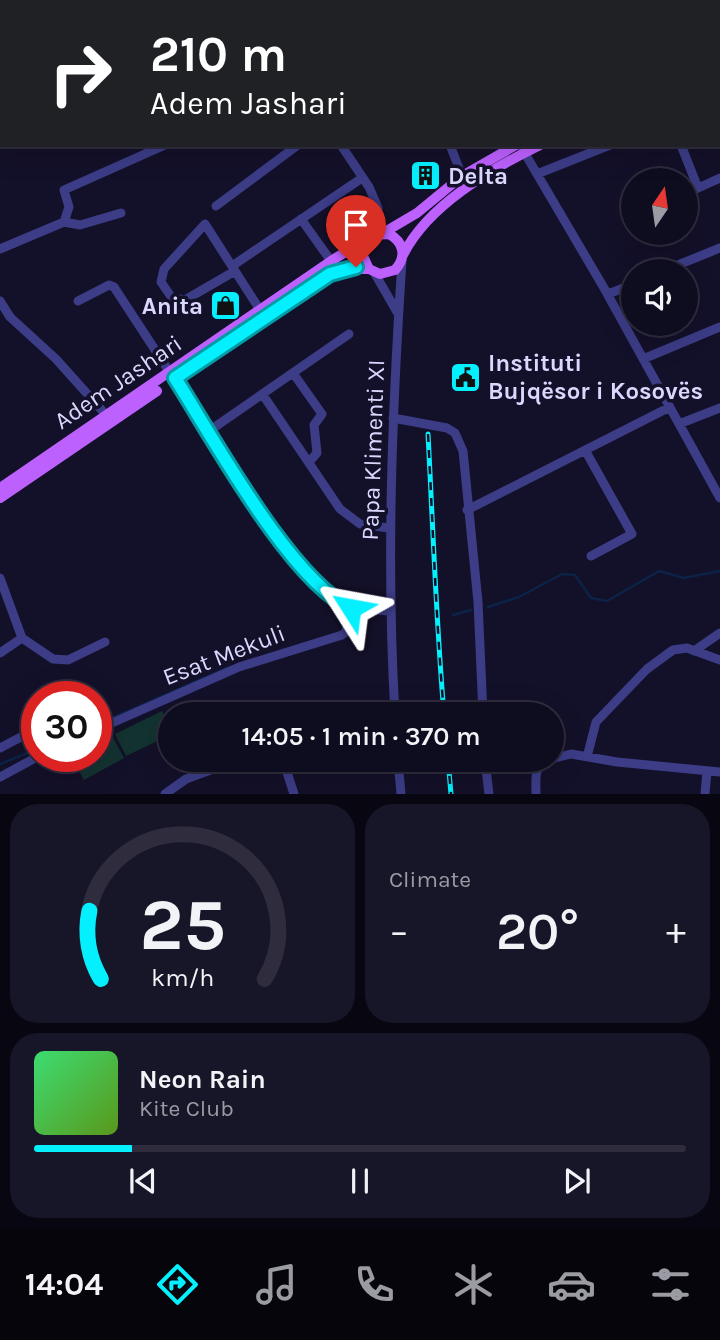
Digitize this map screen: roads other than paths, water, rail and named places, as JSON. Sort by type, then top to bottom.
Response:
[{"type":"main road","name":"Adem Jashari","points":[[0,498],[331,261],[417,213],[462,176],[520,148]]},
{"type":"main road","points":[[402,258],[398,240],[377,235],[362,254],[372,270],[390,272],[402,258],[421,227],[520,148]]},
{"type":"main road","name":"Adem Jashari","points":[[0,488],[107,415],[330,274],[345,268],[372,270]]},
{"type":"street","points":[[64,222],[69,208],[64,190],[161,147]]},
{"type":"street","points":[[216,206],[295,147]]},
{"type":"street","points":[[342,147],[378,208],[377,235]]},
{"type":"street","points":[[451,147],[462,176]]},
{"type":"street","points":[[537,174],[605,147]]},
{"type":"street","points":[[682,147],[690,168]]},
{"type":"street","points":[[520,148],[608,294],[720,498]]},
{"type":"street","points":[[260,310],[234,269],[205,224],[164,269],[161,282],[172,298],[185,300],[234,269],[362,178]]},
{"type":"street","points":[[698,188],[720,178]]},
{"type":"street","points":[[0,249],[64,222],[80,225],[121,213]]},
{"type":"street","points":[[301,219],[331,261]]},
{"type":"street","points":[[693,259],[720,248]]},
{"type":"street","name":"Papa Klimenti XI","points":[[394,702],[388,528],[402,258]]},
{"type":"street","points":[[372,270],[398,313]]},
{"type":"street","points":[[78,301],[109,285],[114,287],[303,570],[332,598],[351,608],[389,611]]},
{"type":"street","points":[[608,294],[621,289]]},
{"type":"street","points":[[0,301],[10,317],[56,359],[107,415]]},
{"type":"street","points":[[643,359],[720,327]]},
{"type":"street","points":[[209,431],[349,334]]},
{"type":"street","points":[[293,373],[322,414],[314,425],[317,453],[309,462]]},
{"type":"street","points":[[263,395],[340,509],[360,524],[388,528]]},
{"type":"street","points":[[467,510],[670,407]]},
{"type":"street","points":[[679,424],[720,408]]},
{"type":"street","points":[[393,418],[447,428],[455,433],[463,451],[478,602],[482,702]]},
{"type":"street","points":[[586,450],[632,534],[591,556]]},
{"type":"street","points":[[0,578],[23,638],[57,661],[68,660],[105,642]]},
{"type":"street","name":"Esat Mekuli","points":[[112,723],[239,667],[342,635],[346,632],[351,608]]},
{"type":"street","points":[[694,651],[720,633]]},
{"type":"street","points":[[0,653],[23,638]]},
{"type":"street","points":[[587,757],[596,722],[647,669],[673,650],[694,651],[720,660]]},
{"type":"street","points":[[0,748],[21,737]]},
{"type":"street","points":[[564,756],[572,754],[720,772]]},
{"type":"street","points":[[0,777],[21,766]]},
{"type":"street","points":[[705,794],[707,771]]},
{"type":"street","points":[[164,794],[187,779],[206,772]]},
{"type":"street","points":[[288,772],[294,794]]},
{"type":"street","points":[[399,772],[401,794]]},
{"type":"street","points":[[486,772],[489,794]]},
{"type":"street","points":[[536,772],[536,794]]},
{"type":"waterway","points":[[488,607],[519,597],[562,574],[575,575],[591,598],[607,601],[659,571],[684,578],[720,571]]},
{"type":"waterway","points":[[453,615],[471,610]]},
{"type":"waterway","points":[[112,718],[227,668]]},
{"type":"waterway","points":[[0,764],[21,755]]},
{"type":"railway","points":[[428,434],[443,702]]},
{"type":"railway","points":[[449,772],[451,794]]},
{"type":"place","name":"Delta","points":[[425,176]]},
{"type":"place","name":"Anita","points":[[226,306]]},
{"type":"place","name":"Instituti Bujqësor i Kosovës","points":[[465,377]]}]
